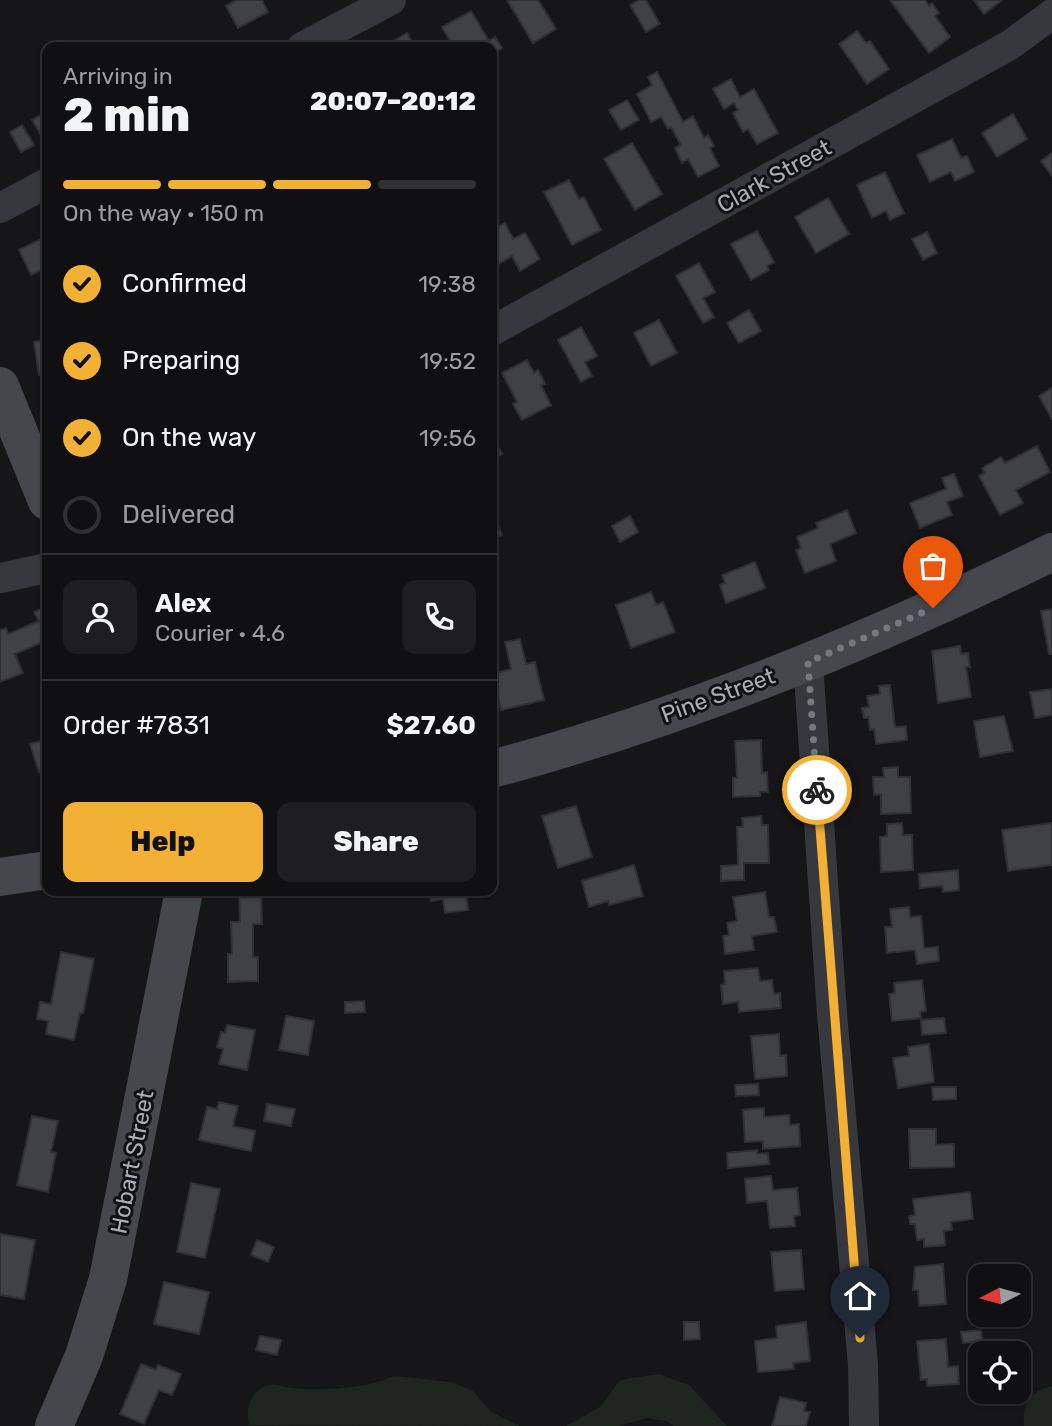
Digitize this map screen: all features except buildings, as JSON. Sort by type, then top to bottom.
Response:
[{"type":"main road","points":[[0,386],[42,489]]},
{"type":"main road","name":"Pine Street","points":[[497,768],[624,731],[808,662],[976,589],[1052,552]]},
{"type":"main road","points":[[0,877],[42,871]]},
{"type":"main road","name":"Hobart Street","points":[[54,1426],[85,1356],[108,1279],[183,896]]},
{"type":"street","points":[[311,42],[391,0]]},
{"type":"street","name":"Clark Street","points":[[497,328],[1010,46],[1052,14]]},
{"type":"street","points":[[0,208],[42,186]]},
{"type":"street","points":[[0,578],[42,569]]},
{"type":"street","points":[[808,662],[832,1014],[863,1365],[864,1426]]},
{"type":"shaded area","points":[[659,1374],[689,1385],[727,1426],[674,1426],[666,1421],[647,1418],[619,1426],[566,1426],[600,1407],[620,1380]]},
{"type":"shaded area","points":[[394,1376],[451,1382],[472,1390],[491,1412],[520,1426],[249,1425],[251,1400],[263,1387],[274,1384],[304,1389],[344,1388],[370,1384]]},
{"type":"shaded area","points":[[1052,1386],[1052,1426],[1024,1426],[1026,1405],[1031,1404],[1033,1395]]},
{"type":"way so far","points":[[817,790],[808,662],[933,608]]},
{"type":"route","points":[[817,790],[832,1014],[860,1338]]}]
